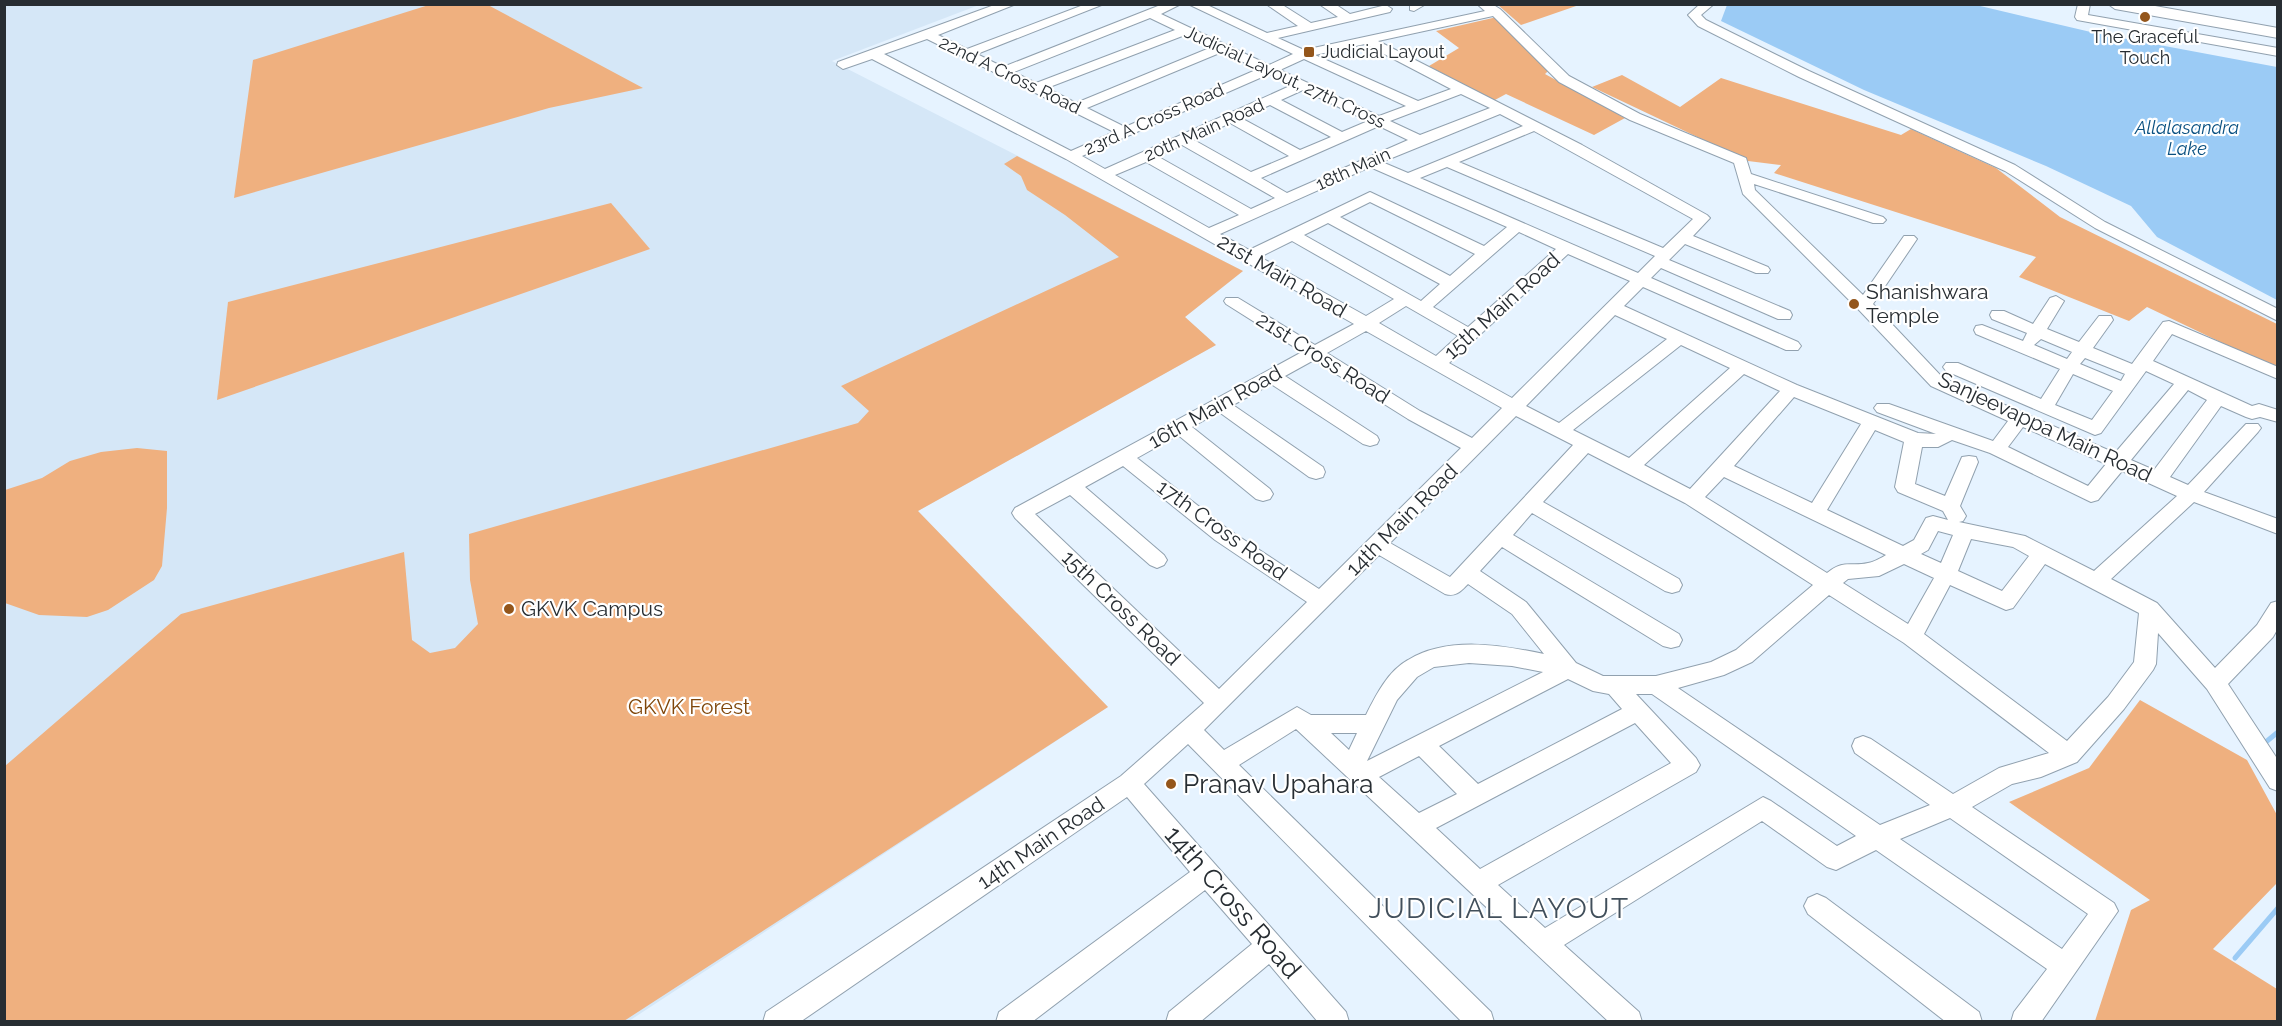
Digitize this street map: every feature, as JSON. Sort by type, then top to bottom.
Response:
[{"type":"main road","points":[[2115,4],[2277,33]]},
{"type":"street","points":[[843,65],[1010,4]]},
{"type":"street","points":[[966,54],[1098,4]]},
{"type":"street","points":[[1002,72],[1175,4]]},
{"type":"street","points":[[1194,4],[1417,106]]},
{"type":"street","points":[[1272,4],[1307,26]]},
{"type":"street","points":[[1325,4],[1346,16]]},
{"type":"street","name":"Sanjeevappa Main Road","points":[[1483,4],[1496,12],[1564,79],[1635,117],[1741,162],[1748,191],[1864,305],[1937,382],[2117,463],[2277,527]]},
{"type":"street","points":[[1708,4],[1694,15],[1702,23],[1804,74],[2010,168],[2100,225],[2277,316]]},
{"type":"street","points":[[1266,37],[1346,16],[1356,16],[1382,7],[1421,28]]},
{"type":"street","points":[[2083,11],[2277,52]]},
{"type":"street","name":"23rd A Cross Road","points":[[1071,156],[1305,54],[1496,12]]},
{"type":"street","name":"Judicial Layout, 27th Cross","points":[[1151,14],[1419,140]]},
{"type":"street","points":[[1036,88],[1186,30]]},
{"type":"street","name":"22nd A Cross Road","points":[[927,34],[1124,132]]},
{"type":"street","name":"14th Main Road","points":[[776,1022],[1129,783],[1219,703],[1685,238],[1702,218],[1534,126],[1366,40]]},
{"type":"street","points":[[1076,108],[1224,47]]},
{"type":"street","name":"21st Main Road","points":[[873,54],[1071,156],[1515,408],[1692,498],[1912,636],[2069,755]]},
{"type":"street","name":"20th Main Road","points":[[1104,175],[1304,85]]},
{"type":"street","points":[[1250,178],[1378,121],[1462,89]]},
{"type":"street","points":[[1271,100],[1341,137]]},
{"type":"street","name":"18th Main","points":[[1208,234],[1419,140],[1500,108]]},
{"type":"street","points":[[1230,118],[1300,156]]},
{"type":"street","points":[[1407,178],[1534,126]]},
{"type":"street","points":[[1182,139],[1287,199]]},
{"type":"street","points":[[1146,156],[1250,215]]},
{"type":"street","points":[[1371,162],[1792,346]]},
{"type":"street","points":[[1447,162],[1784,315]]},
{"type":"street","points":[[1744,176],[1878,220]]},
{"type":"street","points":[[1332,179],[1485,254]]},
{"type":"street","points":[[1248,257],[1329,217],[1364,195]]},
{"type":"street","points":[[1329,217],[1451,283]]},
{"type":"street","points":[[1422,308],[1517,226]]},
{"type":"street","points":[[1292,235],[1470,335]]},
{"type":"street","points":[[1685,238],[1762,270]]},
{"type":"street","points":[[1864,305],[1909,239]]},
{"type":"street","name":"15th Main Road","points":[[1437,364],[1567,247]]},
{"type":"street","name":"16th Main Road","points":[[1022,513],[1314,353],[1406,299]]},
{"type":"street","name":"21st Cross Road","points":[[1232,301],[1414,415],[1474,448]]},
{"type":"street","points":[[2026,348],[2056,301]]},
{"type":"street","points":[[1614,308],[1791,389],[1877,415],[1949,432],[1997,449],[2091,495],[2182,386]]},
{"type":"street","points":[[1998,315],[2082,350],[2139,368],[2252,413],[2259,410],[2277,416]]},
{"type":"street","points":[[2048,401],[2070,366],[2105,320]]},
{"type":"street","points":[[1952,368],[2095,429],[2110,410],[2122,388],[2169,326],[2277,374]]},
{"type":"street","points":[[1982,330],[2122,388]]},
{"type":"street","points":[[1560,431],[1679,338]]},
{"type":"street","points":[[1630,467],[1742,367]]},
{"type":"street","points":[[1272,376],[1370,440]]},
{"type":"street","points":[[1692,498],[1722,468],[1791,389]]},
{"type":"street","points":[[2158,479],[2215,402]]},
{"type":"street","points":[[1220,404],[1316,472]]},
{"type":"street","points":[[1877,415],[1914,439],[1939,441],[1943,440],[1949,432]]},
{"type":"street","points":[[1816,512],[1877,415]]},
{"type":"street","points":[[1997,449],[2019,419]]},
{"type":"street","points":[[1180,427],[1263,494]]},
{"type":"street","points":[[2097,580],[2191,494],[2252,428]]},
{"type":"street","points":[[1914,439],[1905,487],[1950,506],[1965,531]]},
{"type":"street","points":[[1377,544],[1452,588],[1585,444]]},
{"type":"street","name":"17th Cross Road","points":[[1124,458],[1222,535],[1321,601]]},
{"type":"street","points":[[1950,506],[1969,462]]},
{"type":"street","points":[[1722,468],[2006,602],[2042,553]]},
{"type":"street","points":[[1072,486],[1157,560]]},
{"type":"street","points":[[1530,503],[1672,585]]},
{"type":"street","name":"15th Cross Road","points":[[1022,513],[1219,703]]},
{"type":"street","points":[[1356,771],[1375,724],[1394,687],[1415,666],[1441,656],[1529,658],[1568,669],[1601,685],[1656,684],[1716,669],[1744,656],[1843,571],[1872,571],[1921,545],[1933,523],[2018,541],[2150,609],[2215,682],[2277,781]]},
{"type":"street","points":[[1912,636],[1946,574],[1965,531]]},
{"type":"street","points":[[1499,536],[1671,640]]},
{"type":"street","points":[[1466,572],[1519,608],[1568,669]]},
{"type":"street","points":[[1544,943],[1763,808],[1836,859],[1876,838],[1953,806],[2007,775],[2041,767],[2069,755],[2116,703],[2145,664],[2150,609]]},
{"type":"street","points":[[2215,682],[2265,631],[2277,609]]},
{"type":"street","points":[[1356,771],[1422,744],[1568,669]]},
{"type":"street","points":[[1656,684],[1876,838],[2065,966]]},
{"type":"street","points":[[1478,883],[1688,765],[1614,685]]},
{"type":"street","points":[[1416,826],[1475,798],[1638,711]]},
{"type":"street","points":[[1223,763],[1297,716],[1629,1022]]},
{"type":"street","points":[[1306,724],[1375,724]]},
{"type":"street","points":[[1189,730],[1481,1022]]},
{"type":"street","points":[[1422,744],[1475,798]]},
{"type":"street","points":[[1863,746],[2105,911],[2024,1022]]},
{"type":"street","name":"14th Cross Road","points":[[1129,783],[1336,1022]]},
{"type":"street","points":[[1009,1022],[1208,873]]},
{"type":"street","points":[[1816,906],[1969,1022]]},
{"type":"street","points":[[1179,1022],[1270,946]]},
{"type":"shaded area","name":"GKVK Campus","points":[[5,5],[979,5],[832,61],[1243,271],[1185,317],[1216,345],[918,511],[1108,707],[629,1021],[5,1022]]},
{"type":"green space","points":[[432,4],[488,5],[643,88],[549,108],[234,198],[253,60]]},
{"type":"green space","points":[[1498,5],[1579,5],[1521,25]]},
{"type":"green space","points":[[1497,17],[1548,71],[1545,74],[1625,118],[1594,135],[1506,94],[1493,101],[1429,66],[1459,48],[1436,31]]},
{"type":"green space","points":[[1622,75],[1680,107],[1721,78],[1901,135],[1911,129],[1996,168],[2060,217],[2277,324],[2277,369],[2147,307],[2129,321],[2019,277],[2036,257],[1774,173],[1781,165],[1748,161],[1592,87]]},
{"type":"green space","name":"GKVK Forest","points":[[1017,156],[1243,271],[1185,317],[1216,345],[918,511],[1108,707],[624,1021],[5,1021],[5,766],[181,614],[404,552],[412,640],[430,653],[455,648],[478,624],[470,580],[469,534],[858,423],[869,411],[841,386],[1119,257],[1065,215],[1027,190],[1021,176],[1004,164]]},
{"type":"green space","points":[[611,203],[650,249],[217,400],[228,302]]},
{"type":"green space","points":[[137,448],[167,451],[167,508],[162,566],[154,580],[108,610],[87,617],[39,615],[5,603],[5,490],[42,478],[70,461],[101,452]]},
{"type":"green space","points":[[2140,700],[2247,760],[2277,815],[2277,883],[2213,949],[2277,989],[2277,1021],[2095,1021],[2131,910],[2150,900],[2009,802],[2089,768]]},
{"type":"water","name":"Allalasandra Lake","points":[[1727,5],[1976,5],[2095,33],[2277,67],[2277,300],[2157,237],[2131,206],[2046,166],[1864,90],[1721,21]]},
{"type":"waterway","points":[[2261,746],[2278,732]]},
{"type":"waterway","points":[[2235,958],[2278,908]]},
{"type":"place","name":"The Graceful Touch","points":[[2145,17]]},
{"type":"place","name":"Judicial Layout","points":[[1309,52]]},
{"type":"place","name":"Shanishwara Temple","points":[[1854,304]]},
{"type":"place","name":"GKVK Campus","points":[[509,609]]},
{"type":"place","name":"Pranav Upahara","points":[[1171,784]]},
{"type":"district","name":"JUDICIAL LAYOUT","points":[[1499,908]]}]
